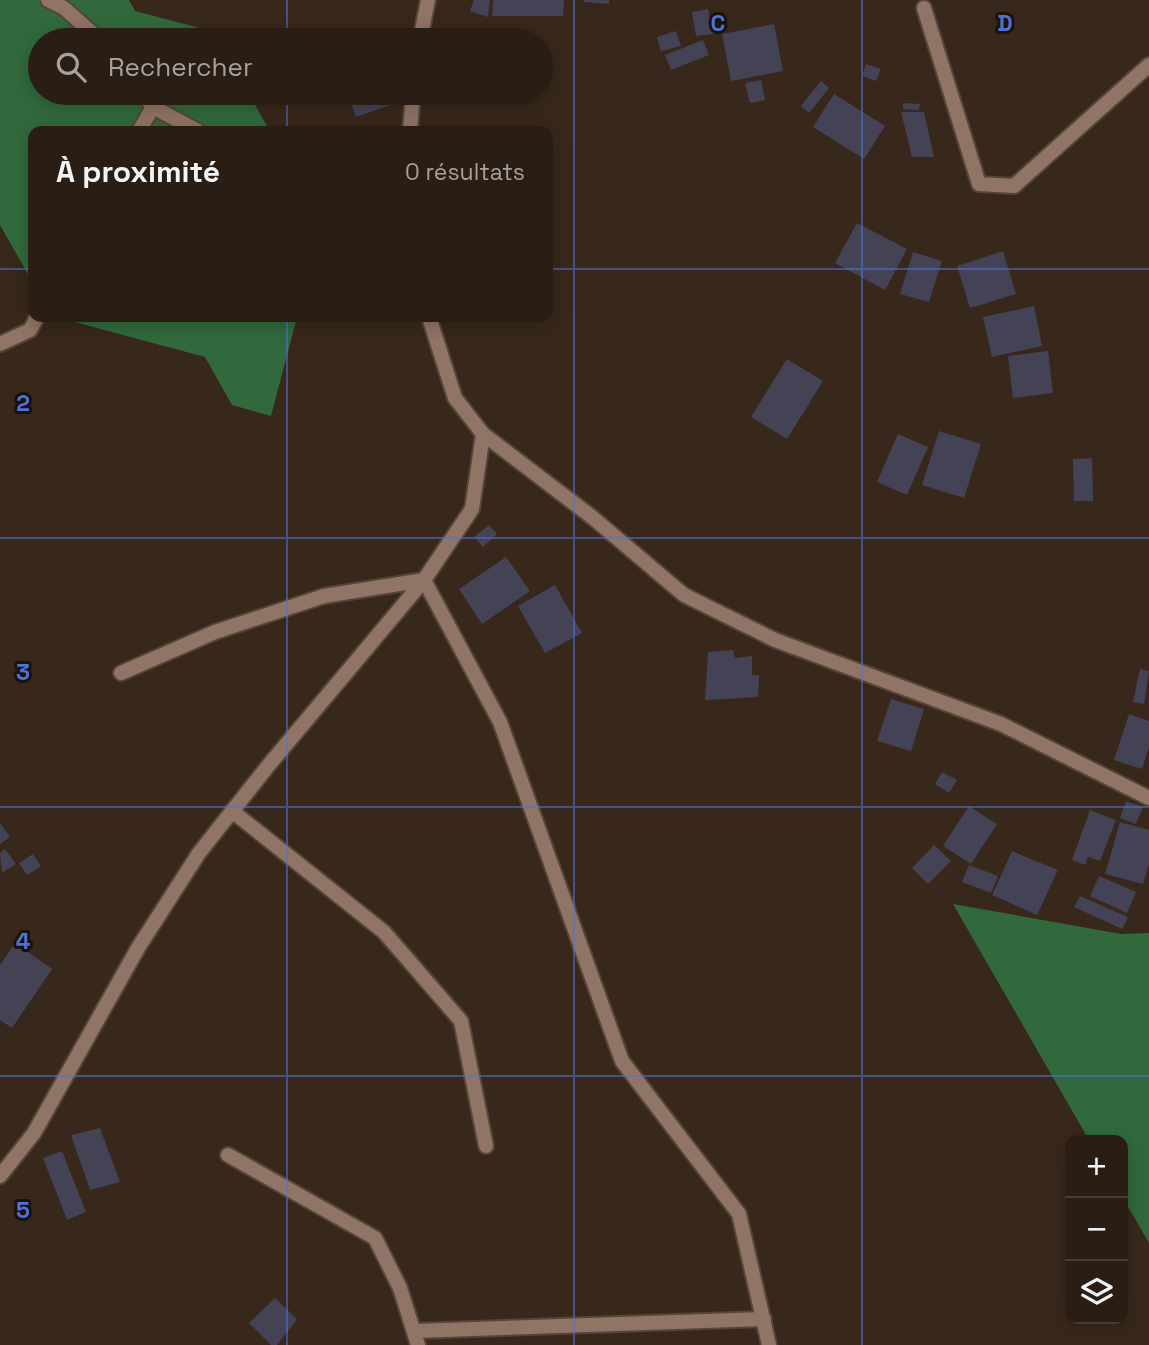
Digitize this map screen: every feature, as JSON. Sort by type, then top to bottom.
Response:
[{"type":"street","points":[[48,0],[64,8],[86,28]]},
{"type":"street","points":[[422,28],[428,0]]},
{"type":"street","points":[[923,8],[979,184],[1014,187],[1149,65]]},
{"type":"street","points":[[410,126],[412,105]]},
{"type":"street","points":[[142,126],[153,107],[189,126]]},
{"type":"street","points":[[0,344],[30,330],[34,322]]},
{"type":"street","points":[[431,322],[455,398],[483,434],[592,517],[684,595],[775,640],[1001,724],[1149,798]]},
{"type":"street","points":[[0,1177],[40,1122],[145,937],[199,853],[424,580],[472,509],[483,434]]},
{"type":"street","points":[[121,673],[215,632],[324,596],[424,580]]},
{"type":"street","points":[[424,580],[500,722],[622,1061],[739,1214],[769,1345]]},
{"type":"street","points":[[232,811],[384,932],[461,1021],[486,1146]]},
{"type":"street","points":[[228,1155],[375,1238],[400,1289],[417,1338],[764,1319]]},
{"type":"green space","points":[[0,0],[129,0],[135,11],[200,28],[28,28],[28,105],[255,105],[267,126],[28,126],[28,274],[0,225]]},
{"type":"green space","points":[[75,322],[296,322],[271,416],[232,405],[205,357]]},
{"type":"green space","points":[[953,904],[1121,934],[1149,933],[1149,1243],[1128,1207],[1128,1135],[1086,1135]]},
{"type":"building","points":[[474,0],[490,0],[488,17],[470,11]]},
{"type":"building","points":[[493,0],[564,0],[563,16],[492,16]]},
{"type":"building","points":[[609,0],[609,4],[584,2]]},
{"type":"building","points":[[708,9],[713,34],[696,36],[692,12]]},
{"type":"building","points":[[774,24],[783,71],[731,81],[722,34]]},
{"type":"building","points":[[676,31],[681,46],[661,51],[657,37]]},
{"type":"building","points":[[703,40],[709,55],[671,70],[665,55]]},
{"type":"building","points":[[866,64],[881,69],[876,81],[862,76]]},
{"type":"building","points":[[761,80],[765,100],[750,103],[745,83]]},
{"type":"building","points":[[821,81],[829,88],[809,113],[801,106]]},
{"type":"building","points":[[834,94],[885,126],[864,159],[813,127]]},
{"type":"building","points":[[903,103],[920,104],[919,110],[903,109]]},
{"type":"building","points":[[352,105],[390,105],[356,117]]},
{"type":"building","points":[[901,112],[924,112],[934,157],[912,157]]},
{"type":"building","points":[[857,223],[907,249],[885,290],[835,263]]},
{"type":"building","points":[[1003,251],[1016,294],[970,308],[957,266]]},
{"type":"building","points":[[913,252],[942,261],[929,302],[900,294]]},
{"type":"building","points":[[1034,306],[1042,346],[992,357],[983,317]]},
{"type":"building","points":[[1048,351],[1053,393],[1013,398],[1008,356]]},
{"type":"building","points":[[787,359],[823,381],[787,439],[751,417]]},
{"type":"building","points":[[939,431],[981,444],[964,498],[922,485]]},
{"type":"building","points":[[898,434],[928,447],[907,495],[877,482]]},
{"type":"building","points":[[1092,458],[1093,501],[1074,501],[1073,459]]},
{"type":"building","points":[[489,525],[497,534],[483,547],[474,537]]},
{"type":"building","points":[[506,557],[530,591],[482,624],[459,589]]},
{"type":"building","points":[[555,585],[582,633],[545,653],[518,606]]},
{"type":"building","points":[[733,650],[735,658],[752,656],[752,675],[759,675],[758,697],[705,700],[708,652]]},
{"type":"building","points":[[1140,669],[1149,671],[1144,704],[1133,702]]},
{"type":"building","points":[[891,699],[924,709],[911,751],[877,741]]},
{"type":"building","points":[[1129,714],[1149,721],[1149,747],[1142,769],[1114,760]]},
{"type":"building","points":[[942,772],[957,780],[949,793],[935,784]]},
{"type":"building","points":[[1126,801],[1143,807],[1136,824],[1120,818]]},
{"type":"building","points":[[969,806],[997,824],[971,864],[943,846]]},
{"type":"building","points":[[1090,810],[1116,820],[1100,861],[1088,857],[1085,865],[1072,860]]},
{"type":"building","points":[[1120,822],[1149,830],[1149,864],[1143,884],[1105,874]]},
{"type":"building","points":[[0,823],[10,837],[0,844]]},
{"type":"building","points":[[934,845],[951,861],[928,884],[912,868]]},
{"type":"building","points":[[5,849],[16,864],[2,873],[0,853]]},
{"type":"building","points":[[1012,851],[1058,870],[1037,915],[992,895]]},
{"type":"building","points":[[33,854],[41,866],[27,875],[19,863]]},
{"type":"building","points":[[969,865],[998,876],[991,893],[962,882]]},
{"type":"building","points":[[1099,876],[1136,892],[1127,913],[1090,896]]},
{"type":"building","points":[[1080,896],[1128,917],[1122,929],[1074,907]]},
{"type":"building","points":[[15,943],[52,969],[12,1028],[0,1020],[0,965]]},
{"type":"building","points":[[100,1128],[120,1182],[90,1190],[71,1135]]},
{"type":"building","points":[[62,1151],[86,1212],[67,1220],[43,1158]]},
{"type":"building","points":[[275,1298],[297,1319],[277,1345],[271,1345],[249,1323]]}]
